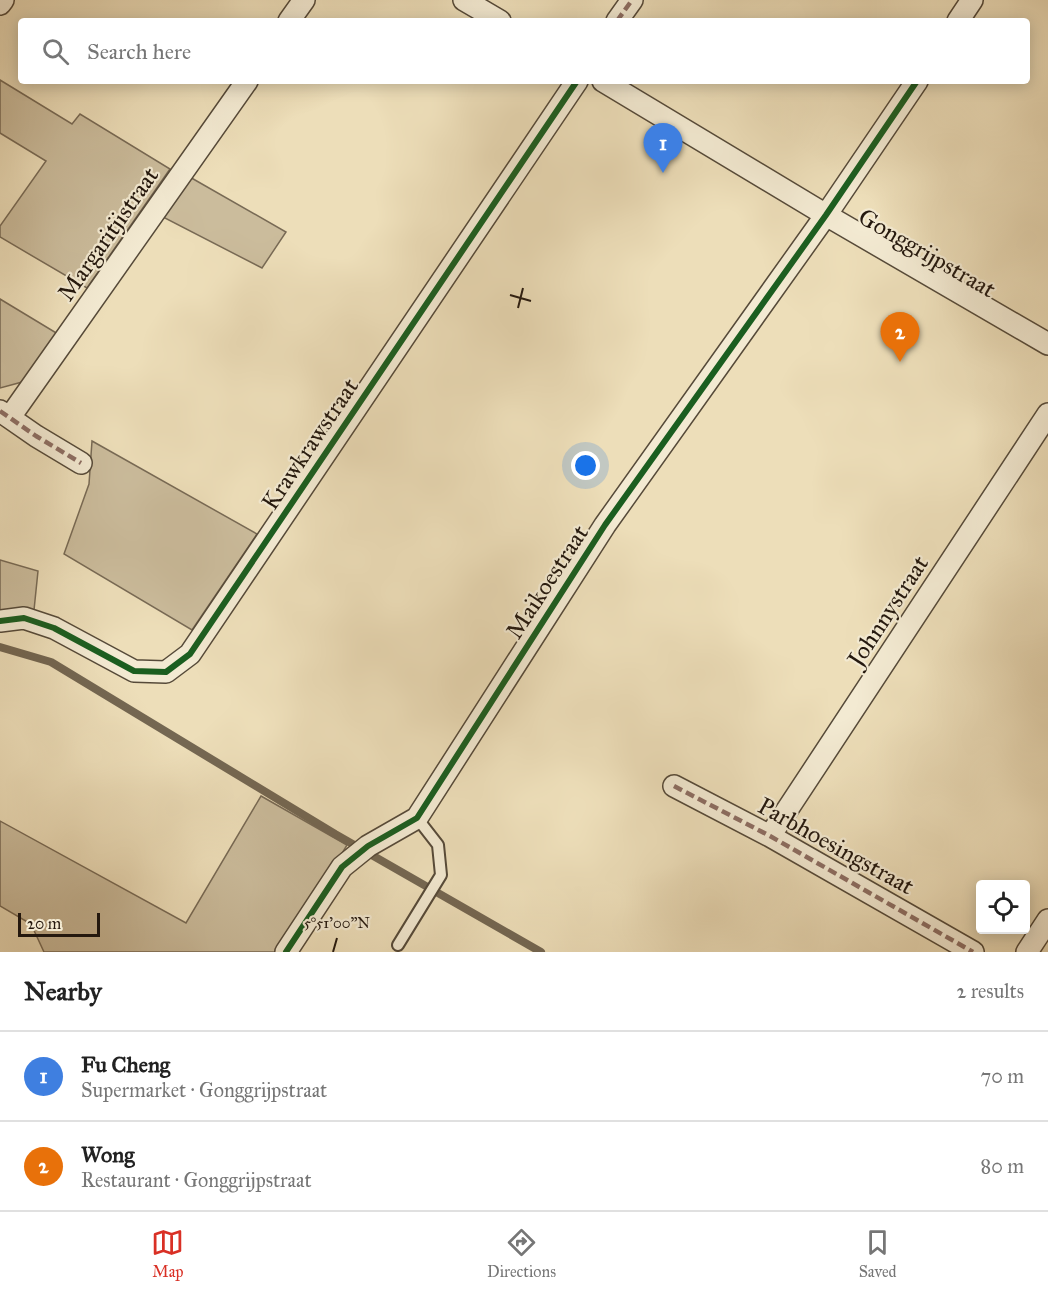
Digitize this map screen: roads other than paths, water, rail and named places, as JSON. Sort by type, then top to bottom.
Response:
[{"type":"street","points":[[0,4],[3,0]]},
{"type":"street","points":[[291,18],[304,0]]},
{"type":"street","points":[[464,0],[495,18]]},
{"type":"street","points":[[619,18],[632,0]]},
{"type":"street","points":[[960,18],[972,0]]},
{"type":"street","name":"Margaritjistraat","points":[[5,414],[245,84]]},
{"type":"street","name":"Krawkrawstraat","points":[[0,621],[24,618],[54,628],[134,671],[166,672],[190,654],[575,84]]},
{"type":"street","name":"Gonggrijpstraat","points":[[608,84],[826,215],[1048,344]]},
{"type":"street","name":"Maikoestraat","points":[[286,952],[342,867],[361,851],[417,818],[606,525],[826,215],[915,84]]},
{"type":"street","points":[[5,414],[81,463]]},
{"type":"street","name":"Johnnystraat","points":[[770,836],[1048,414]]},
{"type":"street","name":"Parbhoesingstraat","points":[[674,786],[770,836],[973,952]]},
{"type":"street","points":[[1028,952],[1048,920]]},
{"type":"lane","points":[[398,945],[441,875],[438,845],[417,818]]},
{"type":"waterway","points":[[0,647],[51,662],[335,834],[541,952]]},
{"type":"place","name":"Fu Cheng","points":[[663,173]]},
{"type":"place","name":"Wong","points":[[900,362]]}]
